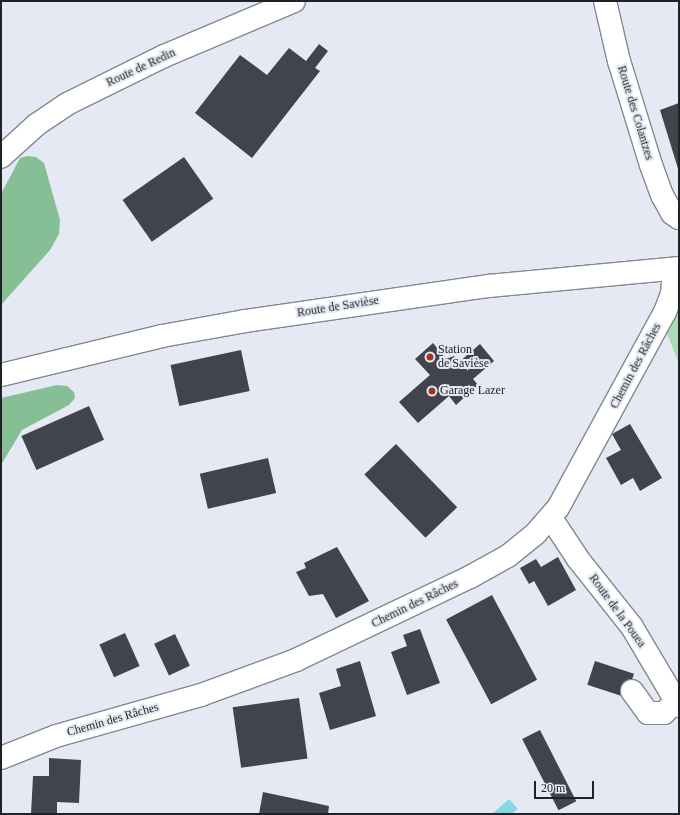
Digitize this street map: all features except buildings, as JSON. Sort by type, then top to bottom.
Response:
[{"type":"street","name":"Route de Redin","points":[[1,156],[36,126],[67,104],[164,56],[294,1]]},
{"type":"street","name":"Route des Colantzes","points":[[605,1],[619,61],[651,165],[662,195],[672,213],[679,218]]},
{"type":"street","name":"Route de Savièse","points":[[1,375],[162,336],[252,320],[489,286],[677,269]]},
{"type":"street","name":"Chemin des Râches","points":[[1,758],[56,736],[201,695],[296,660],[496,564],[551,518],[633,374],[665,312],[672,294],[677,269]]},
{"type":"street","name":"Route de la Pouea","points":[[551,518],[578,558],[632,627],[678,703]]},
{"type":"street","points":[[632,691],[648,713],[664,713],[678,703]]},
{"type":"green space","points":[[27,156],[36,157],[44,163],[60,220],[59,234],[50,250],[1,305],[1,194],[20,158]]},
{"type":"green space","points":[[679,308],[679,364],[666,331]]},
{"type":"green space","points":[[57,385],[67,386],[74,392],[75,398],[69,405],[22,430],[1,465],[1,398]]},
{"type":"water","points":[[509,799],[518,809],[512,814],[492,814]]},
{"type":"place","name":"Station de Savièse","points":[[430,357]]},
{"type":"place","name":"Garage Lazer","points":[[432,391]]}]
